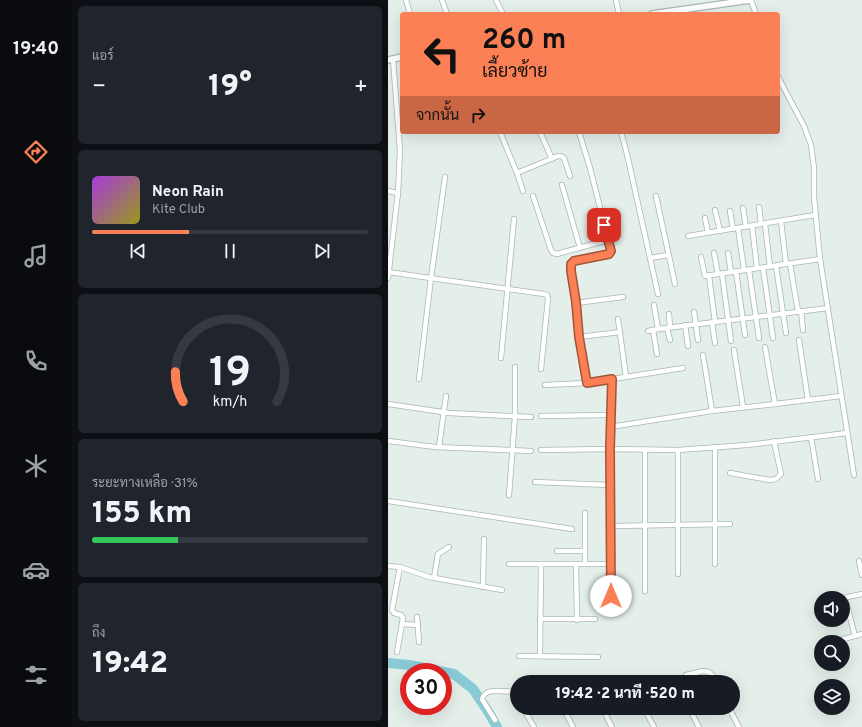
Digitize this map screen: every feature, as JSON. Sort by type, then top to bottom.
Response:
[{"type":"street","points":[[406,0],[409,12]]},
{"type":"street","points":[[442,0],[446,12]]},
{"type":"street","points":[[496,0],[502,12]]},
{"type":"street","points":[[616,0],[619,12]]},
{"type":"street","points":[[666,12],[750,0],[755,12]]},
{"type":"street","points":[[388,278],[391,232],[398,193],[400,150],[390,60],[400,58]]},
{"type":"street","points":[[780,80],[804,126],[811,145],[814,168],[815,215],[820,259],[854,475]]},
{"type":"street","points":[[501,134],[523,191]]},
{"type":"street","points":[[541,134],[552,159]]},
{"type":"street","points":[[581,134],[611,251],[609,254],[574,261],[571,264],[579,337],[587,383]]},
{"type":"street","points":[[622,134],[658,294]]},
{"type":"street","points":[[517,173],[561,156],[564,158],[570,176]]},
{"type":"street","points":[[419,379],[444,176]]},
{"type":"street","points":[[562,186],[580,248]]},
{"type":"street","points":[[388,191],[398,193]]},
{"type":"street","points":[[533,196],[553,253],[557,254],[608,240]]},
{"type":"street","points":[[656,196],[675,284]]},
{"type":"street","points":[[759,207],[770,267]]},
{"type":"street","points":[[743,208],[746,227]]},
{"type":"street","points":[[716,210],[720,231]]},
{"type":"street","points":[[730,211],[746,270],[759,338]]},
{"type":"street","points":[[688,236],[815,215]]},
{"type":"street","points":[[705,218],[708,233]]},
{"type":"street","points":[[501,358],[514,219]]},
{"type":"street","points":[[781,221],[788,264],[803,330]]},
{"type":"street","points":[[752,226],[773,338]]},
{"type":"street","points":[[714,253],[720,274],[732,341]]},
{"type":"street","points":[[728,253],[730,272]]},
{"type":"street","points":[[650,258],[669,255]]},
{"type":"street","points":[[701,257],[704,276],[820,259]]},
{"type":"street","points":[[776,266],[786,334]]},
{"type":"street","points":[[388,272],[547,295],[548,300],[541,369]]},
{"type":"street","points":[[736,272],[745,335]]},
{"type":"street","points":[[709,276],[715,343]]},
{"type":"street","points":[[576,302],[623,296]]},
{"type":"street","points":[[654,305],[653,330],[657,354]]},
{"type":"street","points":[[653,330],[828,308]]},
{"type":"street","points":[[694,312],[698,340]]},
{"type":"street","points":[[669,314],[668,328],[670,340]]},
{"type":"street","points":[[618,319],[626,377]]},
{"type":"street","points":[[685,325],[688,346]]},
{"type":"street","points":[[579,337],[620,332]]},
{"type":"street","points":[[799,340],[808,400]]},
{"type":"street","points":[[764,347],[775,404]]},
{"type":"street","points":[[734,350],[743,408]]},
{"type":"street","points":[[703,355],[712,411]]},
{"type":"street","points":[[509,495],[515,416],[515,367]]},
{"type":"street","points":[[545,385],[587,383],[683,368]]},
{"type":"street","points":[[611,596],[610,427],[612,379]]},
{"type":"street","points":[[439,447],[446,396]]},
{"type":"street","points":[[610,427],[712,411],[841,396]]},
{"type":"street","points":[[388,404],[444,413],[531,417]]},
{"type":"street","points":[[541,416],[611,416]]},
{"type":"street","points":[[541,450],[678,450],[715,448],[847,432]]},
{"type":"street","points":[[811,437],[818,479]]},
{"type":"street","points":[[388,441],[439,447],[531,451]]},
{"type":"street","points":[[730,473],[770,480],[776,479],[780,474],[774,441]]},
{"type":"street","points":[[715,448],[715,564]]},
{"type":"street","points":[[645,450],[645,591]]},
{"type":"street","points":[[678,450],[678,574]]},
{"type":"street","points":[[535,482],[610,485]]},
{"type":"street","points":[[388,501],[572,529]]},
{"type":"street","points":[[585,513],[585,564]]},
{"type":"street","points":[[611,526],[730,524]]},
{"type":"street","points":[[483,586],[484,539]]},
{"type":"street","points":[[434,578],[438,554],[449,547]]},
{"type":"street","points":[[557,551],[585,551]]},
{"type":"street","points":[[858,561],[862,575]]},
{"type":"street","points":[[508,564],[611,564]]},
{"type":"street","points":[[540,564],[540,656]]},
{"type":"street","points":[[576,564],[577,620]]},
{"type":"street","points":[[388,566],[400,567],[434,578],[502,590]]},
{"type":"street","points":[[397,652],[402,616],[394,613],[392,610],[400,567]]},
{"type":"street","points":[[850,597],[862,594]]},
{"type":"street","points":[[418,616],[419,642]]},
{"type":"street","points":[[540,619],[595,619]]},
{"type":"street","points":[[850,619],[855,636]]},
{"type":"street","points":[[402,624],[418,625]]},
{"type":"street","points":[[850,638],[862,634]]},
{"type":"street","points":[[519,656],[598,657]]},
{"type":"street","points":[[686,675],[703,671],[709,672],[712,675]]},
{"type":"street","points":[[495,720],[482,699],[483,695],[486,692],[494,690],[510,692]]},
{"type":"street","points":[[528,715],[534,727]]},
{"type":"street","points":[[567,715],[573,727]]},
{"type":"street","points":[[606,715],[612,727]]},
{"type":"street","points":[[648,715],[654,727]]},
{"type":"street","points":[[692,715],[698,727]]},
{"type":"street","points":[[733,715],[739,727]]},
{"type":"waterway","points":[[388,663],[409,665],[454,674],[473,689],[497,727]]},
{"type":"route","points":[[604,225],[611,251],[609,254],[574,261],[571,264],[571,271],[576,302],[579,337],[587,383],[612,379],[610,449],[611,596]]}]
